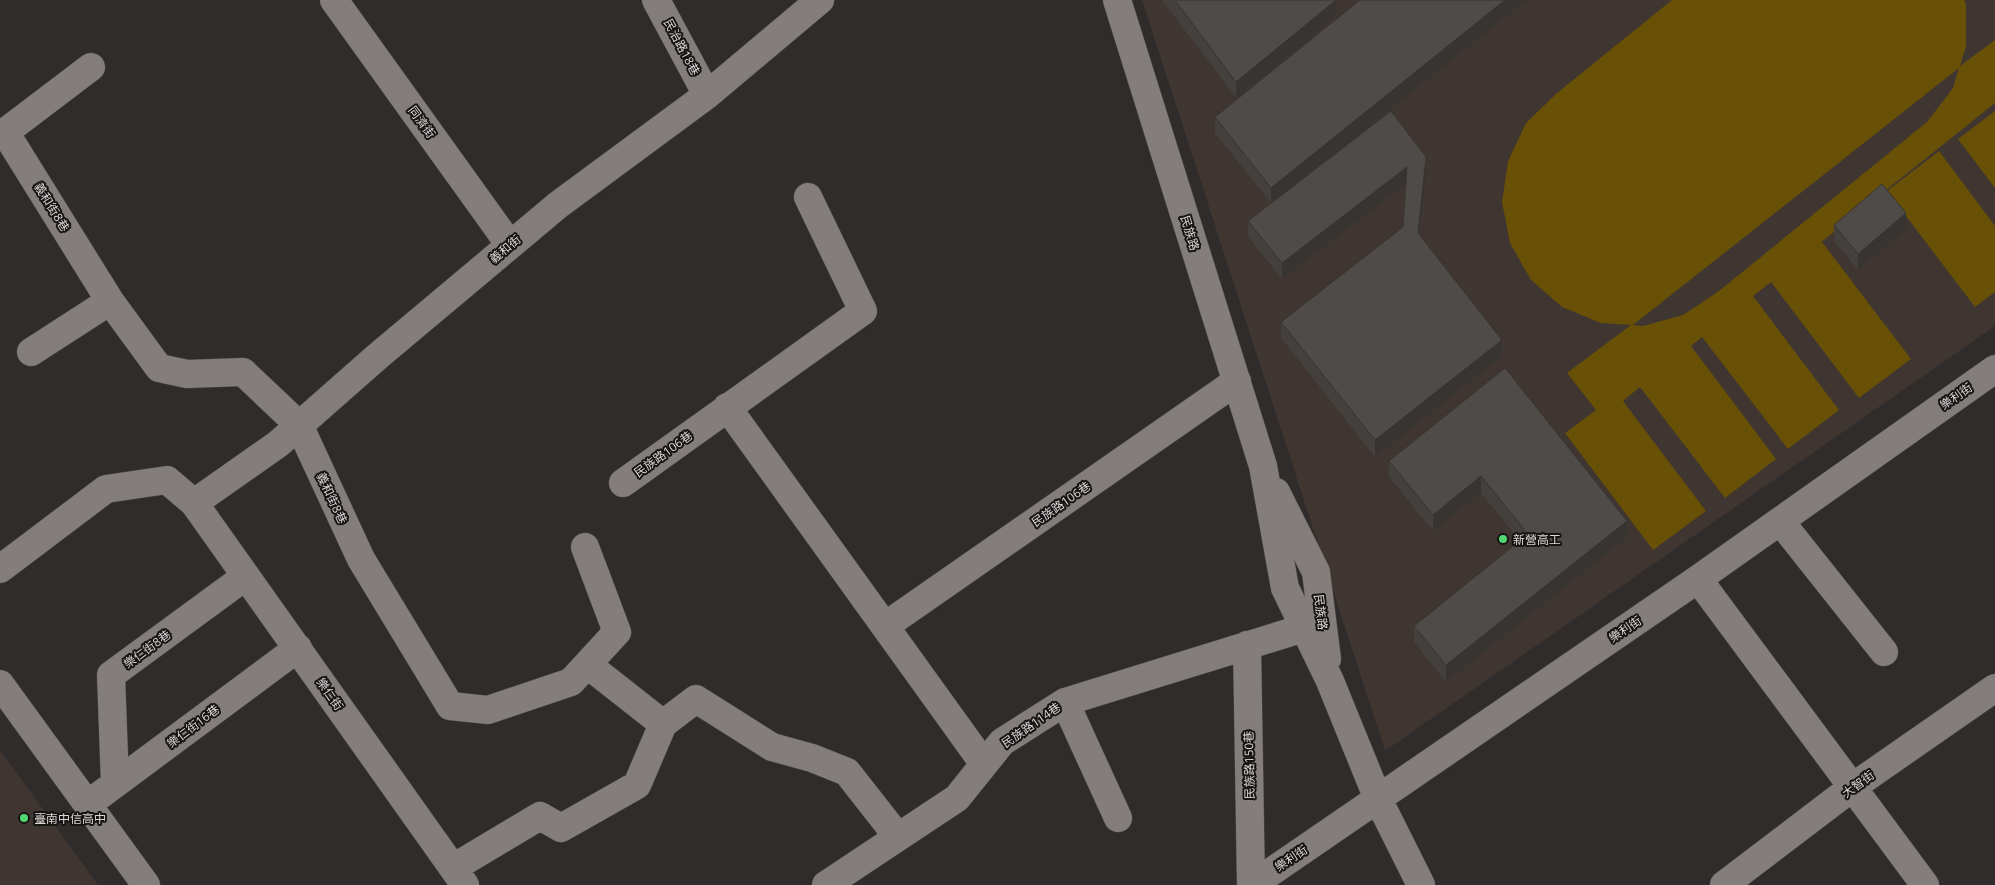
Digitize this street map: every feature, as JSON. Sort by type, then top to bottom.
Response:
[{"type":"street","name":"同濟街","points":[[334,0],[510,245]]},
{"type":"street","name":"民治路18巷","points":[[656,0],[707,95]]},
{"type":"street","name":"義和街","points":[[194,503],[278,444],[558,205],[707,95],[820,0]]},
{"type":"street","name":"民族路","points":[[1117,0],[1263,466],[1284,588],[1330,681],[1378,799],[1421,885]]},
{"type":"street","points":[[3,134],[91,68]]},
{"type":"street","name":"義和街8巷","points":[[3,134],[110,300],[159,368],[187,374],[243,372],[299,425],[361,560],[450,706],[488,710],[571,682],[617,632],[585,547]]},
{"type":"street","name":"民族路106巷","points":[[623,483],[863,311],[808,198]]},
{"type":"street","points":[[31,352],[110,300]]},
{"type":"street","name":"樂利街","points":[[1251,885],[1698,579],[1995,369]]},
{"type":"street","name":"民族路106巷","points":[[885,626],[1237,381]]},
{"type":"street","points":[[728,407],[984,764]]},
{"type":"street","name":"民族路","points":[[1263,466],[1316,572],[1330,681]]},
{"type":"street","name":"樂仁街","points":[[0,569],[106,489],[167,480],[194,503],[459,876]]},
{"type":"street","points":[[1780,521],[1884,652]]},
{"type":"street","name":"樂仁街8巷","points":[[115,784],[112,675],[246,576]]},
{"type":"street","points":[[1698,579],[1854,786],[1925,885]]},
{"type":"street","name":"民族路114巷","points":[[826,885],[957,798],[1002,742],[1064,702],[1304,628]]},
{"type":"street","name":"民族路150巷","points":[[1247,645],[1251,885]]},
{"type":"street","name":"樂仁街16巷","points":[[88,804],[298,648]]},
{"type":"street","points":[[588,665],[663,724]]},
{"type":"street","points":[[0,684],[146,885]]},
{"type":"street","name":"大智街","points":[[1724,885],[1854,786],[1995,688]]},
{"type":"street","points":[[459,876],[540,816],[561,828],[637,785],[663,724],[696,699],[772,747],[812,758],[847,772],[898,837]]},
{"type":"street","points":[[1064,702],[1118,818]]},
{"type":"shaded area","name":"新營高工","points":[[1142,0],[1995,0],[1995,326],[1385,751]]},
{"type":"shaded area","points":[[1672,0],[1964,0],[1966,4],[1966,47],[1960,66],[1995,40],[1995,103],[1814,248],[1822,242],[1911,359],[1859,398],[1771,282],[1753,296],[1839,410],[1788,449],[1702,337],[1691,346],[1776,459],[1725,498],[1640,387],[1623,401],[1706,511],[1653,550],[1565,433],[1596,410],[1567,373],[1631,325],[1601,323],[1562,307],[1531,280],[1510,243],[1502,202],[1508,161],[1526,123],[1557,93]],"holes":[[[1959,68],[1953,88],[1927,122],[1719,291],[1683,315],[1643,326],[1633,325]]]},
{"type":"shaded area","points":[[1995,111],[1995,188],[1958,139]]},
{"type":"shaded area","points":[[1939,151],[1995,226],[1995,292],[1975,307],[1887,191]]},
{"type":"shaded area","name":"臺南中信高中","points":[[0,750],[98,885],[0,885]]},
{"type":"building","points":[[1175,0],[1336,0],[1236,82]]},
{"type":"building","points":[[1360,0],[1505,0],[1271,188],[1215,117]]},
{"type":"building","points":[[1391,111],[1426,157],[1418,233],[1502,340],[1375,440],[1281,322],[1403,227],[1407,167],[1282,263],[1248,221]]},
{"type":"building","points":[[1882,184],[1906,213],[1858,254],[1834,225]]},
{"type":"building","points":[[1505,368],[1627,521],[1446,665],[1414,626],[1528,534],[1481,476],[1433,515],[1389,461]]},
{"type":"place","name":"新營高工","points":[[1503,539]]},
{"type":"place","name":"臺南中信高中","points":[[24,818]]}]
